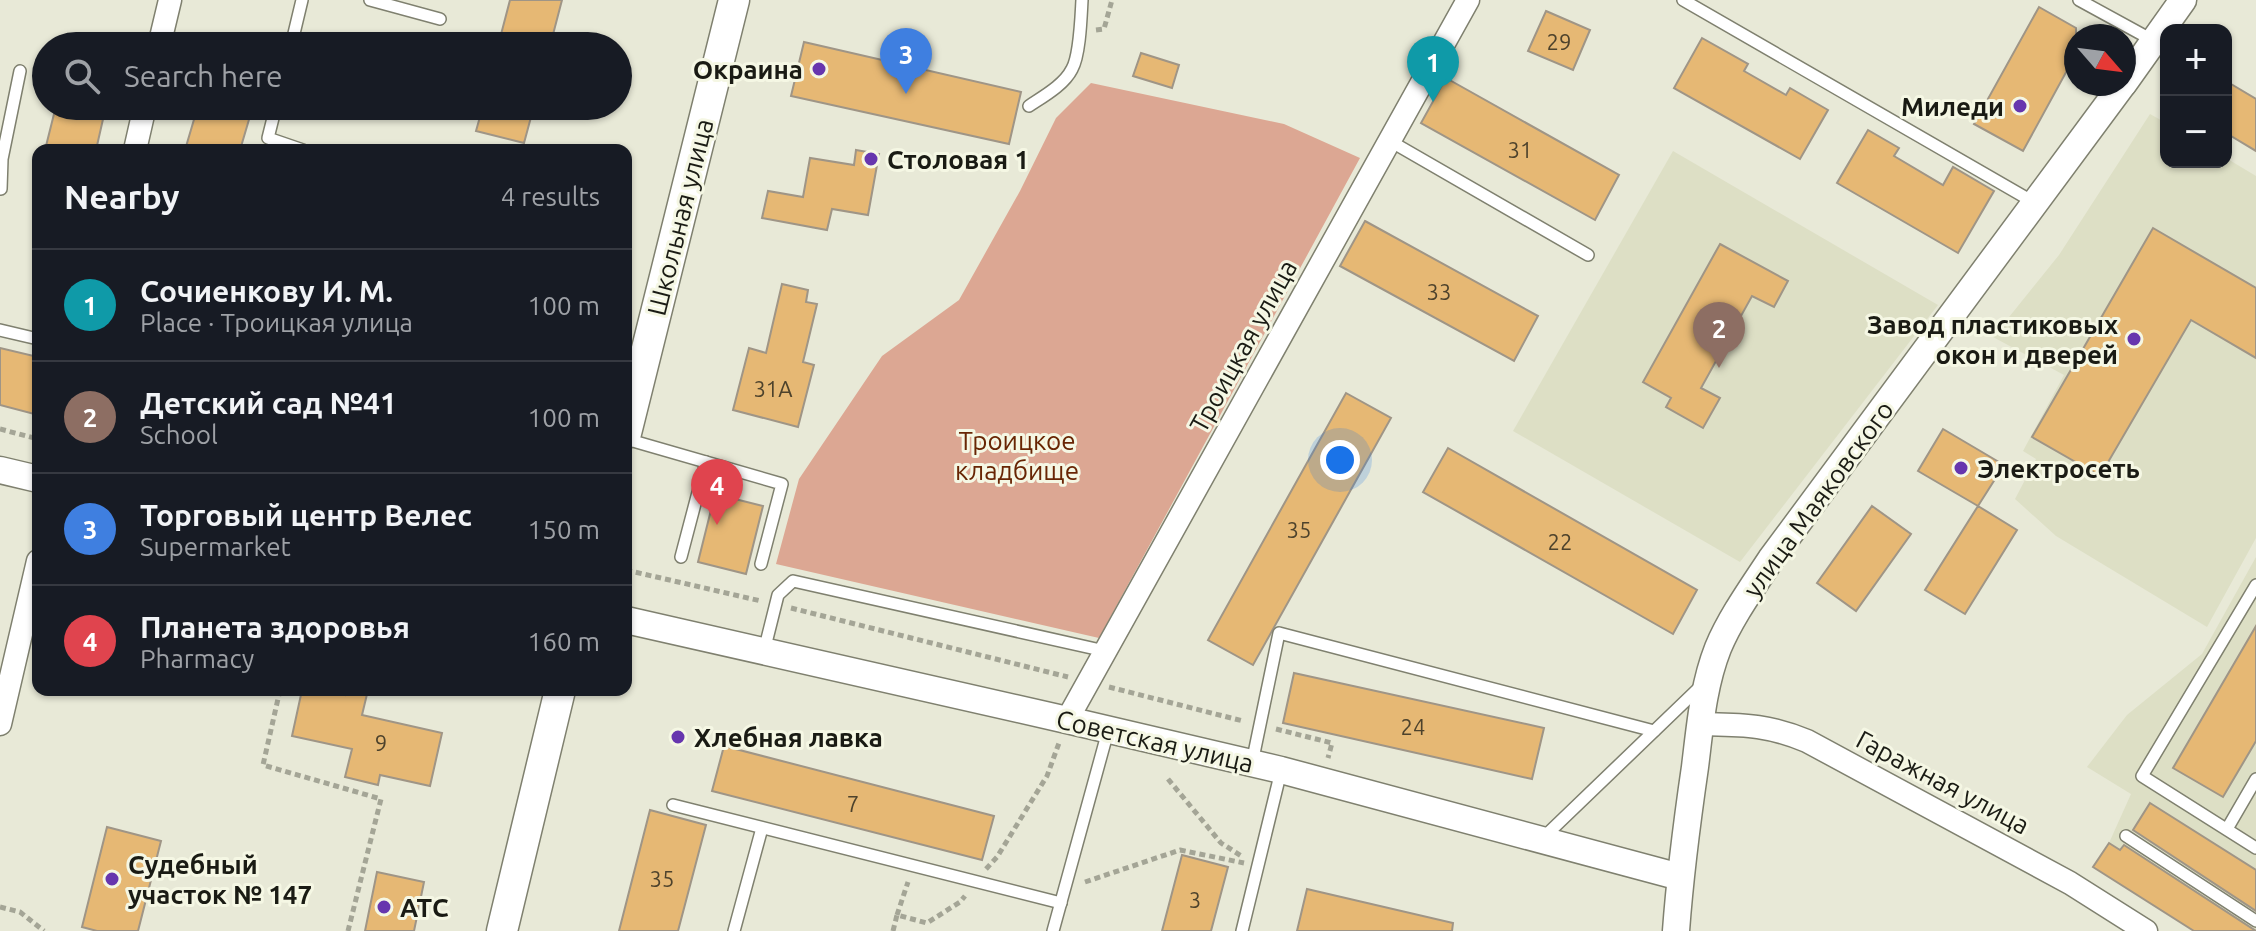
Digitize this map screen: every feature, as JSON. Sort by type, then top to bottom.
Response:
[{"type":"main road","name":"Школьная улица","points":[[632,409],[734,0]]},
{"type":"main road","points":[[502,931],[559,696]]},
{"type":"street","points":[[162,32],[170,0]]},
{"type":"street","name":"Троицкая улица","points":[[1067,720],[1468,0]]},
{"type":"street","name":"улица Маяковского","points":[[2136,67],[2183,0]]},
{"type":"street","name":"улица Маяковского","points":[[1676,931],[1680,877],[1707,680],[1733,620],[1771,559],[2115,96]]},
{"type":"street","points":[[136,144],[142,120]]},
{"type":"street","points":[[0,470],[32,478]]},
{"type":"street","points":[[0,724],[32,587]]},
{"type":"street","name":"Советская улица","points":[[632,621],[1281,770],[1680,877]]},
{"type":"street","name":"Гаражная улица","points":[[1700,724],[1759,726],[1781,730],[1807,741],[2070,883],[2146,931]]},
{"type":"lane","points":[[294,32],[302,0]]},
{"type":"lane","points":[[370,0],[440,19]]},
{"type":"lane","points":[[1029,106],[1054,89],[1073,68],[1082,0]]},
{"type":"lane","points":[[1683,0],[2036,203]]},
{"type":"lane","points":[[2079,0],[2155,41]]},
{"type":"lane","points":[[0,190],[2,159],[20,71]]},
{"type":"lane","points":[[272,120],[268,138],[286,144]]},
{"type":"lane","points":[[1390,141],[1588,255]]},
{"type":"lane","points":[[0,330],[32,338]]},
{"type":"lane","points":[[632,441],[782,484],[761,564]]},
{"type":"lane","points":[[681,557],[706,462]]},
{"type":"lane","points":[[764,651],[778,595],[793,581],[1105,651]]},
{"type":"lane","points":[[2256,585],[2142,776],[2256,848]]},
{"type":"lane","points":[[1251,764],[1279,633],[1654,731]]},
{"type":"lane","points":[[1542,839],[1707,680]]},
{"type":"lane","points":[[1053,931],[1108,730]]},
{"type":"lane","points":[[1242,931],[1281,770]]},
{"type":"lane","points":[[2227,829],[2256,779]]},
{"type":"lane","points":[[673,805],[1061,903]]},
{"type":"lane","points":[[734,931],[762,828]]},
{"type":"lane","points":[[2126,836],[2256,921]]},
{"type":"path","points":[[0,429],[32,437]]},
{"type":"path","points":[[632,571],[776,604],[1332,743],[1322,782]]},
{"type":"path","points":[[279,696],[263,765],[381,799],[348,931]]},
{"type":"path","points":[[897,915],[927,923],[960,902],[997,857],[1047,776],[1067,720]]},
{"type":"path","points":[[1168,779],[1221,843],[1257,867]]},
{"type":"path","points":[[1065,889],[1180,850],[1232,858],[1257,867]]},
{"type":"path","points":[[893,931],[914,866]]},
{"type":"path","points":[[0,907],[20,912],[44,931]]},
{"type":"shaded area","points":[[2150,114],[2160,120],[2160,168],[2232,168],[2232,162],[2256,176],[2256,538],[2207,627],[2056,536],[2015,499],[2036,459],[2023,451],[2064,375],[1993,337],[2059,255]]},
{"type":"shaded area","points":[[1673,151],[1938,305],[1740,562],[1513,431]]},
{"type":"shaded area","points":[[2256,557],[2256,931],[2194,931],[2093,867],[2109,843],[2131,794],[2087,767],[2127,715],[2202,654]]},
{"type":"green space","name":"Троицкое кладбище","points":[[1091,83],[1284,124],[1360,158],[1099,638],[776,564],[799,479],[882,356],[959,300],[1020,191],[1056,118]]},
{"type":"building","points":[[510,0],[562,0],[554,32],[502,32]]},
{"type":"building","points":[[2039,7],[2069,24],[2064,24],[2064,76],[2023,151],[1974,124]]},
{"type":"building","points":[[1546,11],[1590,30],[1573,70],[1528,51]]},
{"type":"building","points":[[1702,38],[1748,64],[1744,71],[1786,95],[1790,88],[1828,110],[1800,159],[1674,88]]},
{"type":"building","points":[[804,42],[1021,92],[1009,144],[791,96]]},
{"type":"building","points":[[1141,53],[1179,65],[1172,88],[1133,76]]},
{"type":"building","points":[[1446,78],[1619,175],[1595,220],[1421,123]]},
{"type":"building","points":[[2232,85],[2256,99],[2256,151],[2232,137]]},
{"type":"building","points":[[52,120],[103,120],[97,144],[46,144]]},
{"type":"building","points":[[194,120],[249,120],[242,144],[187,144]]},
{"type":"building","points":[[479,120],[530,120],[524,143],[476,131]]},
{"type":"building","points":[[1868,130],[1899,148],[1894,156],[1943,185],[1953,167],[1994,191],[1958,253],[1837,183]]},
{"type":"building","points":[[856,150],[879,154],[868,215],[832,209],[827,230],[762,218],[768,191],[803,197],[810,158],[854,165]]},
{"type":"building","points":[[1365,221],[1538,316],[1514,361],[1340,266]]},
{"type":"building","name":"Завод пластиковых окон и дверей","points":[[2153,228],[2256,288],[2256,358],[2191,320],[2100,476],[2032,437]]},
{"type":"building","points":[[1720,244],[1788,281],[1774,307],[1752,296],[1701,388],[1720,398],[1703,428],[1666,407],[1671,398],[1643,382]]},
{"type":"building","points":[[782,284],[808,290],[806,302],[817,304],[803,362],[814,365],[798,427],[733,410],[749,348],[766,353]]},
{"type":"building","points":[[0,348],[32,356],[32,413],[0,405]]},
{"type":"building","points":[[1346,393],[1391,418],[1253,665],[1208,640]]},
{"type":"building","name":"Электросеть","points":[[1943,429],[2004,465],[1978,506],[1918,471]]},
{"type":"building","points":[[1448,448],[1697,590],[1673,634],[1423,492]]},
{"type":"building","points":[[715,494],[763,506],[746,574],[698,562]]},
{"type":"building","points":[[1872,506],[1911,534],[1856,611],[1817,583]]},
{"type":"building","points":[[1978,506],[2017,530],[1965,614],[1925,590]]},
{"type":"building","points":[[2256,626],[2256,741],[2223,797],[2173,768]]},
{"type":"building","points":[[1294,673],[1544,728],[1532,779],[1283,723]]},
{"type":"building","points":[[301,696],[367,696],[362,715],[442,733],[430,786],[380,775],[378,785],[345,777],[352,749],[292,736]]},
{"type":"building","points":[[724,746],[994,816],[982,860],[712,791]]},
{"type":"building","points":[[2150,803],[2256,870],[2256,911],[2133,830]]},
{"type":"building","points":[[650,810],[706,825],[678,931],[619,931]]},
{"type":"building","points":[[107,827],[161,841],[138,931],[97,931],[82,927]]},
{"type":"building","points":[[2109,843],[2120,850],[2124,845],[2256,931],[2194,931],[2093,867]]},
{"type":"building","points":[[1182,855],[1228,867],[1211,931],[1162,931]]},
{"type":"building","name":"АТС","points":[[377,872],[424,882],[414,931],[365,931]]},
{"type":"building","points":[[1307,889],[1453,923],[1452,931],[1297,931]]},
{"type":"place","name":"Окраина","points":[[819,69]]},
{"type":"place","name":"Торговый центр Велес","points":[[906,94]]},
{"type":"place","name":"Сочиенкову И. М.","points":[[1433,102]]},
{"type":"place","name":"Миледи","points":[[2020,106]]},
{"type":"place","name":"Столовая 1","points":[[871,159]]},
{"type":"place","name":"Завод пластиковых окон и дверей","points":[[2134,339]]},
{"type":"place","name":"Детский сад №41","points":[[1719,368]]},
{"type":"place","name":"Электросеть","points":[[1961,468]]},
{"type":"place","name":"Планета здоровья","points":[[717,525]]},
{"type":"place","name":"Хлебная лавка","points":[[678,737]]},
{"type":"place","name":"Судебный участок № 147","points":[[112,879]]},
{"type":"place","name":"АТС","points":[[384,907]]}]
